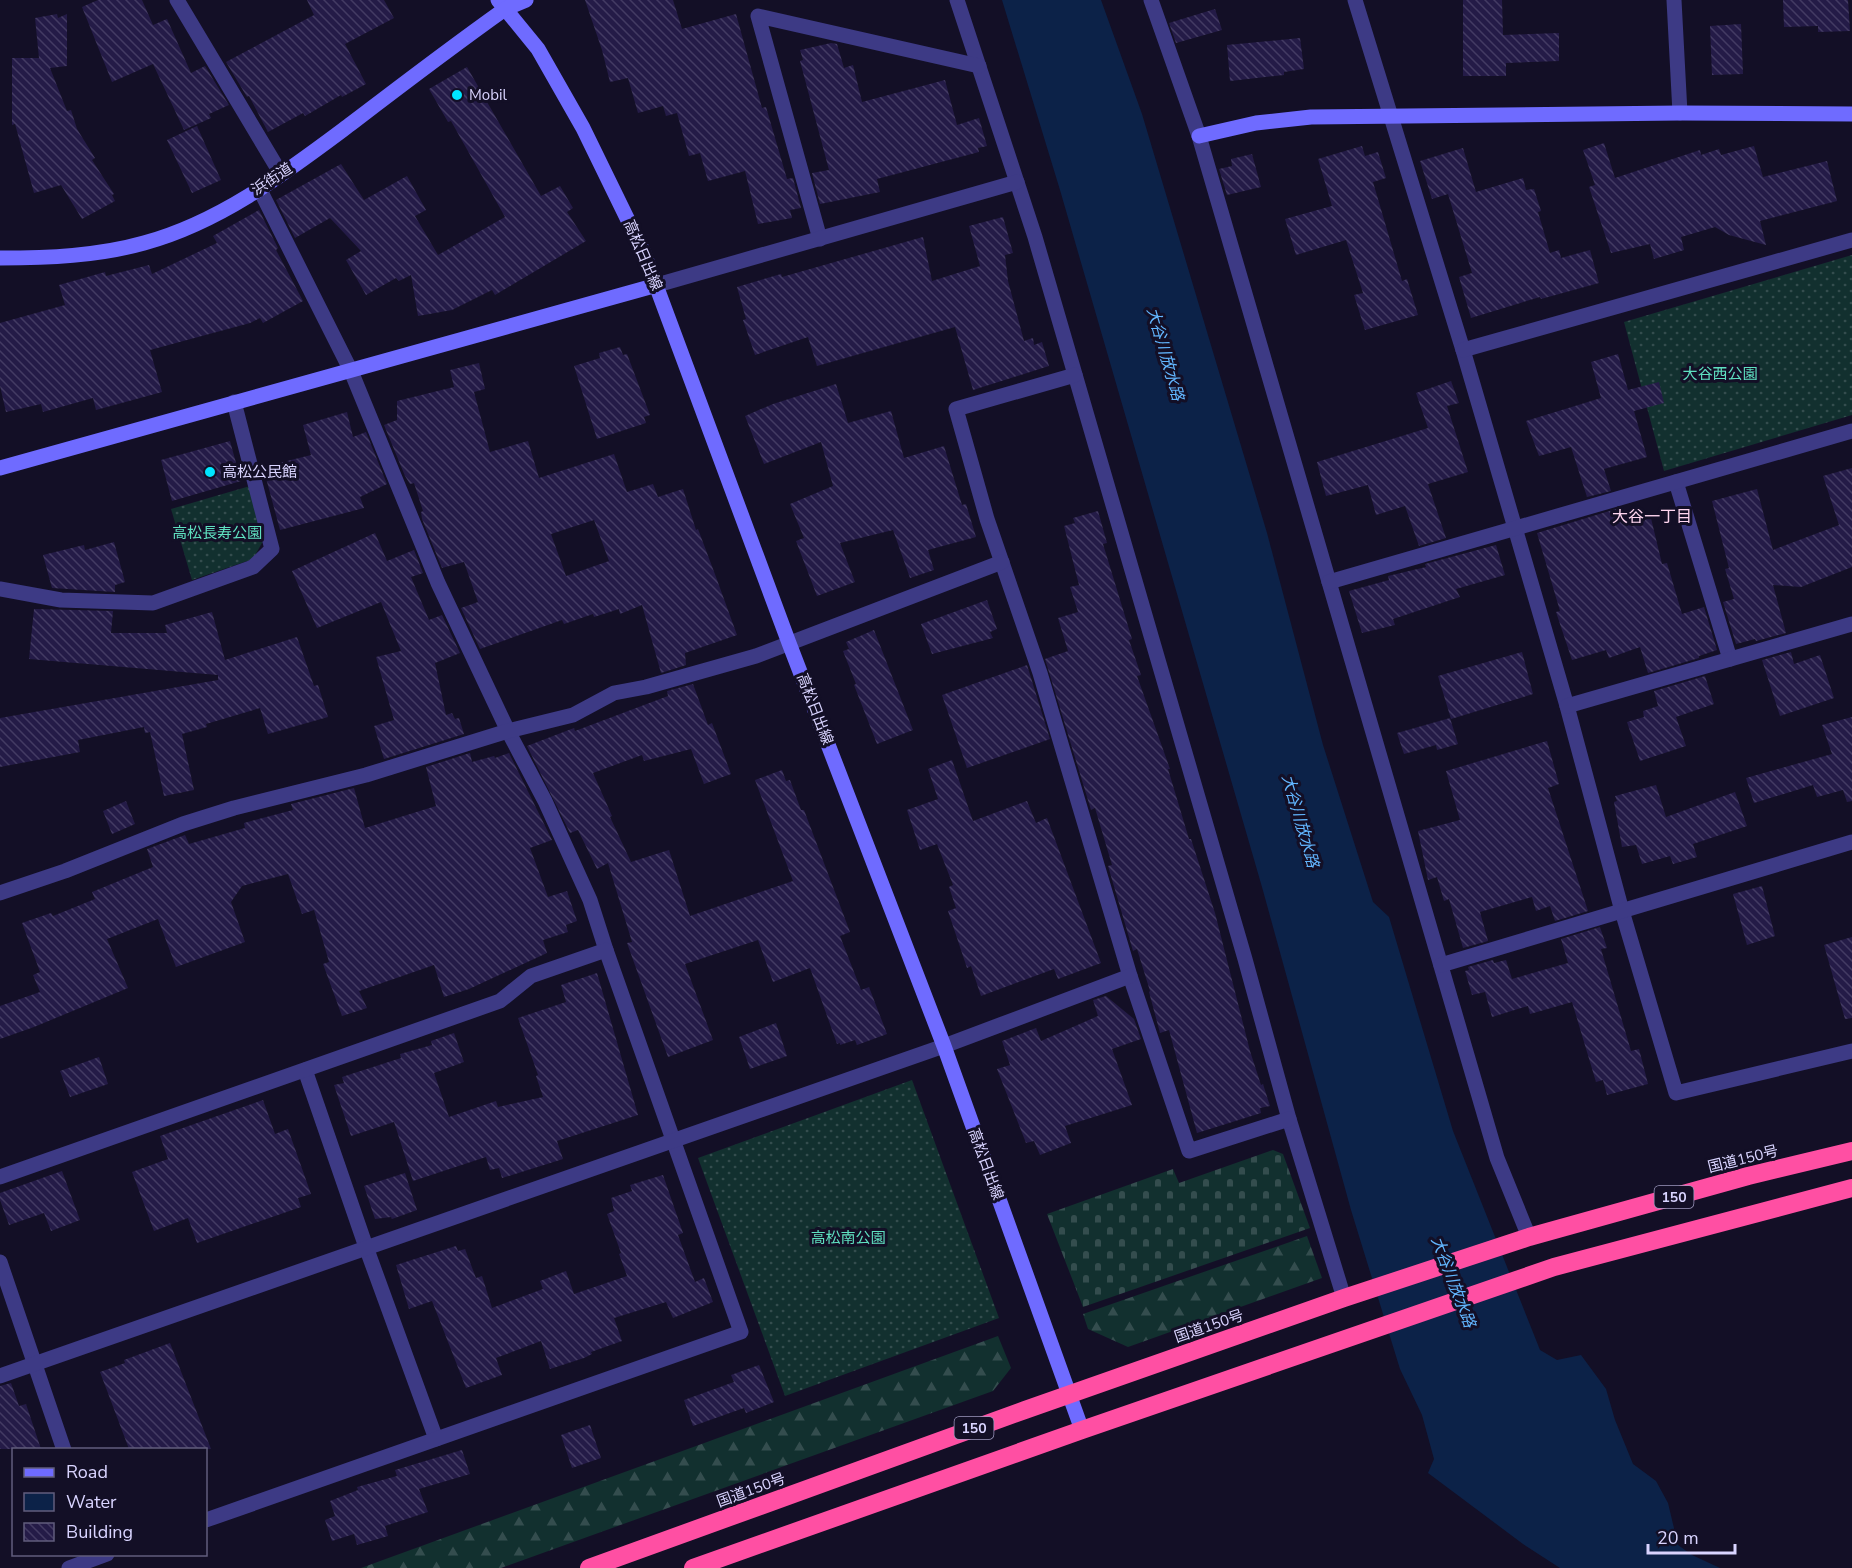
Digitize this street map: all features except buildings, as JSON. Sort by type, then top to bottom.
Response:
[{"type":"highway","name":"国道150号","points":[[589,1568],[1069,1394],[1497,1247],[1748,1176],[1852,1151]]},
{"type":"highway","name":"150","points":[[693,1568],[1082,1430],[1554,1267],[1852,1188]]},
{"type":"street","points":[[177,0],[281,174]]},
{"type":"street","name":"浜街道","points":[[0,258],[49,258],[102,252],[144,243],[220,213],[309,155],[502,4],[526,0]]},
{"type":"street","points":[[957,0],[1035,237],[1170,699],[1289,1119],[1352,1295]]},
{"type":"street","points":[[1151,0],[1199,136],[1497,1158],[1529,1237]]},
{"type":"street","points":[[1355,0],[1463,350],[1567,706],[1622,911],[1676,1093],[1852,1051]]},
{"type":"street","points":[[1674,0],[1680,113]]},
{"type":"street","name":"高松日出線","points":[[502,4],[538,49],[583,128],[644,253],[789,642],[944,1046],[1082,1430]]},
{"type":"street","points":[[820,239],[758,16],[980,66]]},
{"type":"street","points":[[1199,136],[1256,123],[1311,117],[1680,113],[1852,114]]},
{"type":"street","points":[[0,468],[1017,182]]},
{"type":"street","points":[[207,1520],[741,1332],[590,900],[545,801],[508,731],[438,583],[351,370],[259,188]]},
{"type":"street","points":[[1463,350],[1852,240]]},
{"type":"street","points":[[1074,375],[956,409],[987,519],[1040,673],[1130,976],[1189,1151],[1289,1119]]},
{"type":"street","points":[[0,588],[61,600],[153,603],[253,567],[272,549],[234,402]]},
{"type":"street","points":[[1329,582],[1852,431]]},
{"type":"street","points":[[1676,482],[1730,659]]},
{"type":"street","points":[[0,893],[65,871],[183,824],[224,811],[366,775],[508,731],[573,715],[614,693],[646,687],[756,656],[1002,562]]},
{"type":"street","points":[[1567,706],[1852,624]]},
{"type":"street","points":[[1441,965],[1852,842]]},
{"type":"street","points":[[0,1177],[500,1001],[531,976],[606,950]]},
{"type":"street","points":[[0,1376],[944,1046],[1130,976]]},
{"type":"street","points":[[305,1070],[436,1439]]},
{"type":"street","points":[[0,1262],[64,1448]]},
{"type":"street","points":[[69,1568],[104,1558]]},
{"type":"green space","name":"大谷西公園","points":[[1852,255],[1852,415],[1664,471],[1624,322]]},
{"type":"green space","name":"高松長寿公園","points":[[250,486],[263,541],[253,559],[192,580],[171,509]]},
{"type":"green space","name":"高松南公園","points":[[912,1080],[999,1318],[785,1396],[698,1158]]},
{"type":"green space","points":[[1273,1150],[1283,1154],[1310,1228],[1083,1307],[1047,1214],[1173,1169],[1179,1183]]},
{"type":"green space","points":[[1307,1236],[1322,1278],[1128,1347],[1088,1329],[1083,1314]]},
{"type":"green space","points":[[998,1336],[1011,1368],[993,1391],[501,1568],[361,1568]]},
{"type":"water","name":"大谷川放水路","points":[[1002,0],[1101,0],[1142,114],[1267,533],[1323,745],[1373,902],[1389,917],[1453,1131],[1540,1350],[1557,1360],[1581,1355],[1606,1389],[1615,1420],[1633,1464],[1656,1481],[1668,1503],[1678,1545],[1692,1555],[1720,1568],[1560,1568],[1523,1544],[1428,1473],[1434,1459],[1422,1415],[1400,1369],[1351,1210],[1262,887],[1060,190]]},
{"type":"place","name":"Mobil","points":[[457,95]]},
{"type":"place","name":"高松公民館","points":[[210,472]]},
{"type":"district","name":"大谷一丁目","points":[[1652,517]]}]
